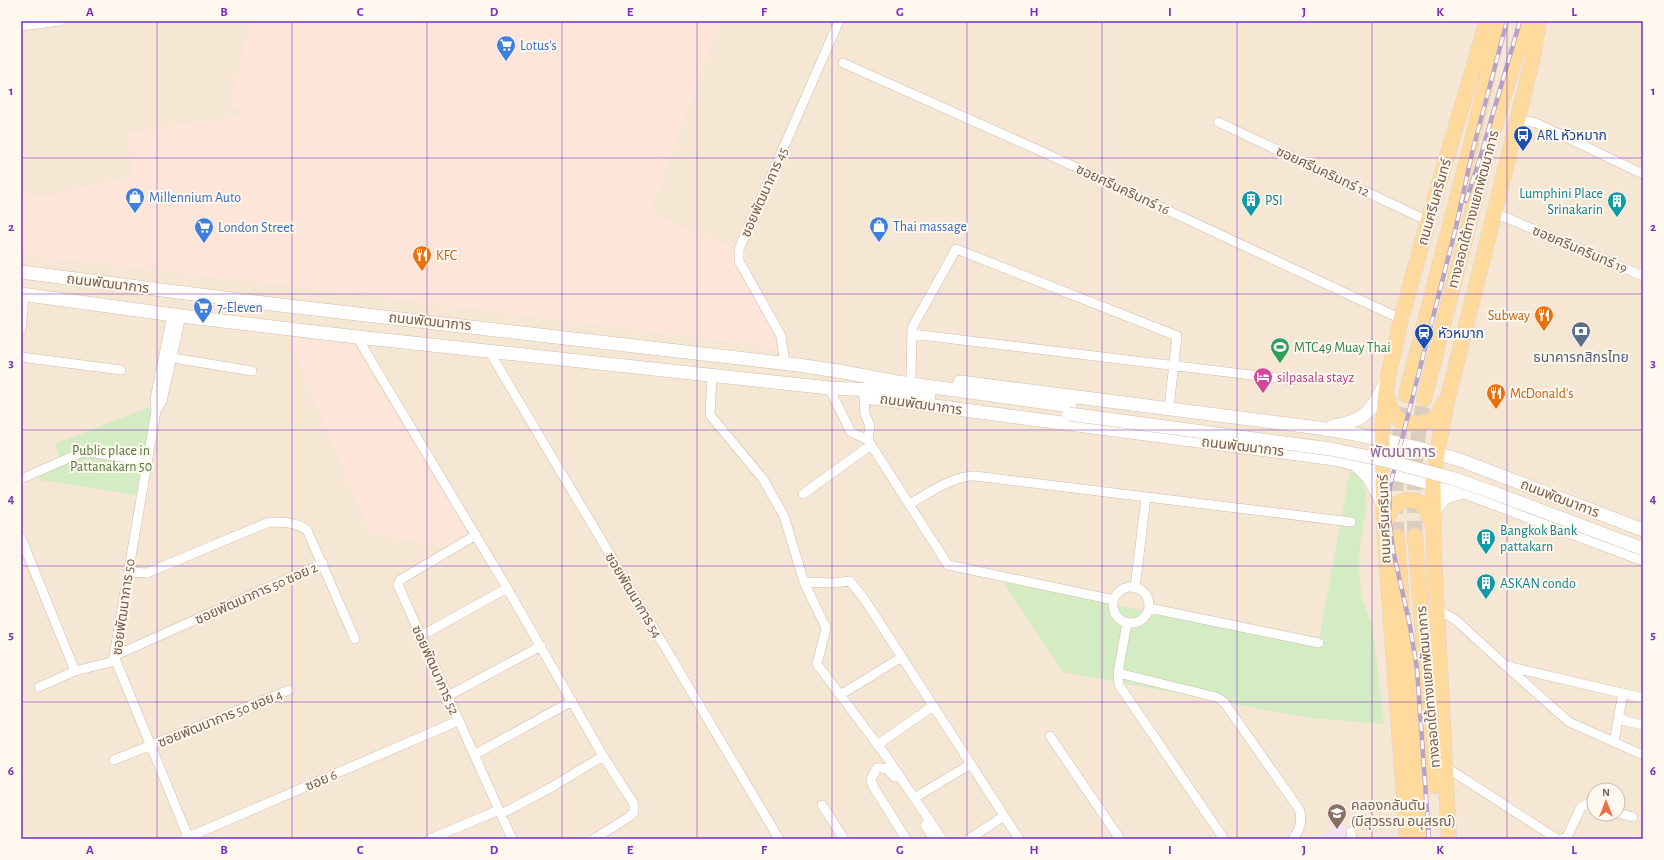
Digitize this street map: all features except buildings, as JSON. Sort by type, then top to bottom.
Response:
[{"type":"main road","name":"ถนนศรีนครินทร์","points":[[1407,839],[1382,502],[1382,439],[1387,384],[1401,319],[1428,221],[1487,21]]},
{"type":"main road","name":"ทางลอดใต้ทางแยกพัฒนาการ","points":[[1406,395],[1473,137],[1498,21]]},
{"type":"main road","name":"ทางลอดใต้ทางแยกพัฒนาการ","points":[[1424,400],[1490,142],[1516,55],[1530,21]]},
{"type":"main road","points":[[1449,839],[1432,523],[1433,483],[1437,453],[1448,397],[1532,61],[1540,21]]},
{"type":"main road","name":"ถนนพัฒนาการ","points":[[21,272],[280,305],[838,371],[1069,410],[1330,449],[1384,460],[1451,478],[1643,549]]},
{"type":"main road","name":"ถนนพัฒนาการ","points":[[22,295],[357,337],[829,388],[902,392],[1306,438],[1385,453],[1428,464],[1477,480],[1643,542]]},
{"type":"main road","name":"ถนนพัฒนาการ","points":[[838,371],[912,376],[1169,408],[1319,428],[1382,439],[1437,453],[1485,469],[1643,530]]},
{"type":"main road","points":[[1387,384],[1388,404],[1396,418],[1410,425],[1426,422],[1436,417],[1448,397]]},
{"type":"main road","points":[[1319,428],[1349,423],[1366,414],[1373,407],[1387,384]]},
{"type":"main road","name":"ถนนพัฒนาการ","points":[[829,388],[864,396],[1314,455],[1352,462],[1465,492],[1643,559]]},
{"type":"main road","points":[[1246,446],[1252,439],[1254,427],[1247,418]]},
{"type":"main road","points":[[1352,462],[1369,478],[1382,502]]},
{"type":"main road","points":[[1528,515],[1521,504],[1521,498],[1524,493],[1534,488]]},
{"type":"main road","points":[[1432,523],[1436,508],[1443,499],[1451,494],[1465,492]]},
{"type":"main road","points":[[1384,526],[1393,508],[1400,502],[1409,499],[1421,503],[1432,523]]},
{"type":"main road","name":"ทางลอดใต้ทางแยกพัฒนาการ","points":[[1415,536],[1439,839]]},
{"type":"main road","name":"ทางลอดใต้ทางแยกพัฒนาการ","points":[[1397,537],[1419,839]]},
{"type":"street","points":[[21,26],[60,21]]},
{"type":"street","name":"ซอยพัฒนาการ 45","points":[[785,364],[781,336],[739,261],[739,249],[840,21]]},
{"type":"street","name":"ซอยศรีนครินทร์ 16","points":[[843,63],[1044,153],[1401,319]]},
{"type":"street","points":[[1517,119],[1536,123],[1643,174]]},
{"type":"street","name":"ซอยศรีนครินทร์ 12","points":[[1218,122],[1428,221]]},
{"type":"street","name":"ซอยศรีนครินทร์ 19","points":[[1495,212],[1643,276]]},
{"type":"street","points":[[912,376],[912,328],[956,249],[1177,336],[1175,366],[1169,408]]},
{"type":"street","points":[[21,330],[22,295]]},
{"type":"street","name":"ซอยพัฒนาการ 50","points":[[156,411],[162,401],[173,358],[177,315]]},
{"type":"street","name":"ซอยพัฒนาการ 50","points":[[177,315],[155,399],[156,411],[114,659],[151,746],[187,838]]},
{"type":"street","points":[[912,334],[1293,380]]},
{"type":"street","points":[[357,337],[476,535],[603,756],[634,804],[634,812],[629,817],[594,839]]},
{"type":"street","name":"ซอยพัฒนาการ 54","points":[[489,351],[779,839]]},
{"type":"street","points":[[21,357],[121,370]]},
{"type":"street","points":[[173,358],[252,371]]},
{"type":"street","points":[[712,375],[710,415],[764,479],[784,516],[804,582],[826,628],[817,664],[877,745],[942,839]]},
{"type":"street","points":[[829,388],[852,433],[869,443],[948,565],[1114,600]]},
{"type":"street","points":[[803,494],[869,443],[870,426],[865,414],[864,396]]},
{"type":"street","points":[[21,479],[80,453],[89,452],[147,461]]},
{"type":"street","points":[[909,504],[956,479],[970,476],[1351,522]]},
{"type":"street","points":[[1135,588],[1146,497]]},
{"type":"street","points":[[128,572],[147,573],[268,522],[295,524],[307,530],[323,564]]},
{"type":"street","name":"ซอยพัฒนาการ 52","points":[[476,535],[399,581],[399,587],[512,839]]},
{"type":"street","points":[[21,538],[75,671]]},
{"type":"street","name":"ซอยพัฒนาการ 50 ซอย 2","points":[[39,687],[75,671],[114,659],[323,564],[355,639]]},
{"type":"street","points":[[804,582],[833,583],[850,581],[865,600],[1019,839]]},
{"type":"street","points":[[1129,587],[1135,588],[1145,594],[1148,599],[1149,608],[1146,616],[1142,620],[1136,623],[1127,623],[1119,619],[1116,615],[1113,609],[1114,600],[1118,593],[1123,589],[1129,587]]},
{"type":"street","points":[[421,636],[507,588]]},
{"type":"street","points":[[1149,608],[1319,642]]},
{"type":"street","points":[[1436,608],[1457,621],[1569,722],[1643,755]]},
{"type":"street","points":[[1127,623],[1117,679],[1120,686],[1224,839]]},
{"type":"street","points":[[448,696],[541,646]]},
{"type":"street","points":[[840,695],[902,657]]},
{"type":"street","points":[[1506,666],[1643,698]]},
{"type":"street","points":[[1118,673],[1216,697],[1224,702],[1298,809],[1301,820],[1293,839]]},
{"type":"street","name":"ซอยพัฒนาการ 50 ซอย 4","points":[[114,760],[289,690]]},
{"type":"street","points":[[1614,742],[1623,693]]},
{"type":"street","points":[[474,755],[572,702]]},
{"type":"street","points":[[877,745],[933,706]]},
{"type":"street","points":[[1618,719],[1643,725]]},
{"type":"street","name":"ซอย 6","points":[[187,838],[458,721]]},
{"type":"street","points":[[1050,736],[1120,839]]},
{"type":"street","points":[[430,839],[500,812],[552,787],[603,756]]},
{"type":"street","points":[[914,798],[970,764]]},
{"type":"street","points":[[1444,766],[1558,839]]},
{"type":"street","points":[[906,839],[873,786],[871,779],[877,768],[883,767],[890,770],[934,839]]},
{"type":"street","points":[[822,805],[844,839]]},
{"type":"street","points":[[1562,839],[1567,837],[1581,807],[1586,805]]},
{"type":"street","points":[[1626,815],[1633,817]]},
{"type":"street","points":[[969,839],[1004,816]]},
{"type":"shaded area","points":[[21,21],[1643,21],[1643,839],[21,839]]},
{"type":"shaded area","points":[[250,21],[720,21],[650,212],[733,249],[779,348],[268,283],[21,255],[21,198],[50,195],[133,176],[126,133],[240,116],[240,108],[231,106]]},
{"type":"shaded area","points":[[288,337],[354,346],[468,533],[444,548],[370,532]]},
{"type":"shaded area","name":"คลองกลันตัน (มีสุวรรณ อนุสรณ์)","points":[[1344,822],[1346,839],[1314,839]]},
{"type":"green space","name":"Public place in Pattanakarn 50","points":[[149,407],[152,416],[138,495],[40,480],[38,471],[60,461],[55,444]]},
{"type":"green space","points":[[1350,470],[1359,472],[1366,492],[1366,509],[1360,543],[1359,566],[1361,596],[1373,628],[1384,724],[1310,718],[1063,672],[1003,582],[1318,646]]},
{"type":"tunnel","points":[[1397,537],[1396,500],[1398,449],[1406,395]]},
{"type":"tunnel","points":[[1415,536],[1415,467],[1424,399]]},
{"type":"railway","points":[[1429,839],[1417,669],[1410,626],[1393,550],[1389,516],[1390,486],[1456,227],[1472,153],[1507,21]]},
{"type":"railway","points":[[1466,201],[1520,21]]},
{"type":"place","name":"Lotus's","points":[[506,62]]},
{"type":"place","name":"ARL หัวหมาก","points":[[1523,152]]},
{"type":"place","name":"Millennium Auto","points":[[135,214]]},
{"type":"place","name":"PSI","points":[[1251,217]]},
{"type":"place","name":"Lumphini Place Srinakarin","points":[[1617,218]]},
{"type":"place","name":"Thai massage","points":[[879,243]]},
{"type":"place","name":"London Street","points":[[204,244]]},
{"type":"place","name":"KFC","points":[[422,272]]},
{"type":"place","name":"7-Eleven","points":[[203,324]]},
{"type":"place","name":"Subway","points":[[1544,332]]},
{"type":"place","name":"ธนาคารกสิกรไทย","points":[[1581,348]]},
{"type":"place","name":"หัวหมาก","points":[[1424,350]]},
{"type":"place","name":"MTC49 Muay Thai","points":[[1280,364]]},
{"type":"place","name":"silpasala stayz","points":[[1263,394]]},
{"type":"place","name":"McDonald's","points":[[1496,410]]},
{"type":"place","name":"Bangkok Bank pattakarn","points":[[1486,555]]},
{"type":"place","name":"ASKAN condo","points":[[1486,600]]},
{"type":"place","name":"คลองกลันตัน (มีสุวรรณ อนุสรณ์)","points":[[1337,830]]},
{"type":"district","name":"พัฒนาการ","points":[[1403,451]]}]
